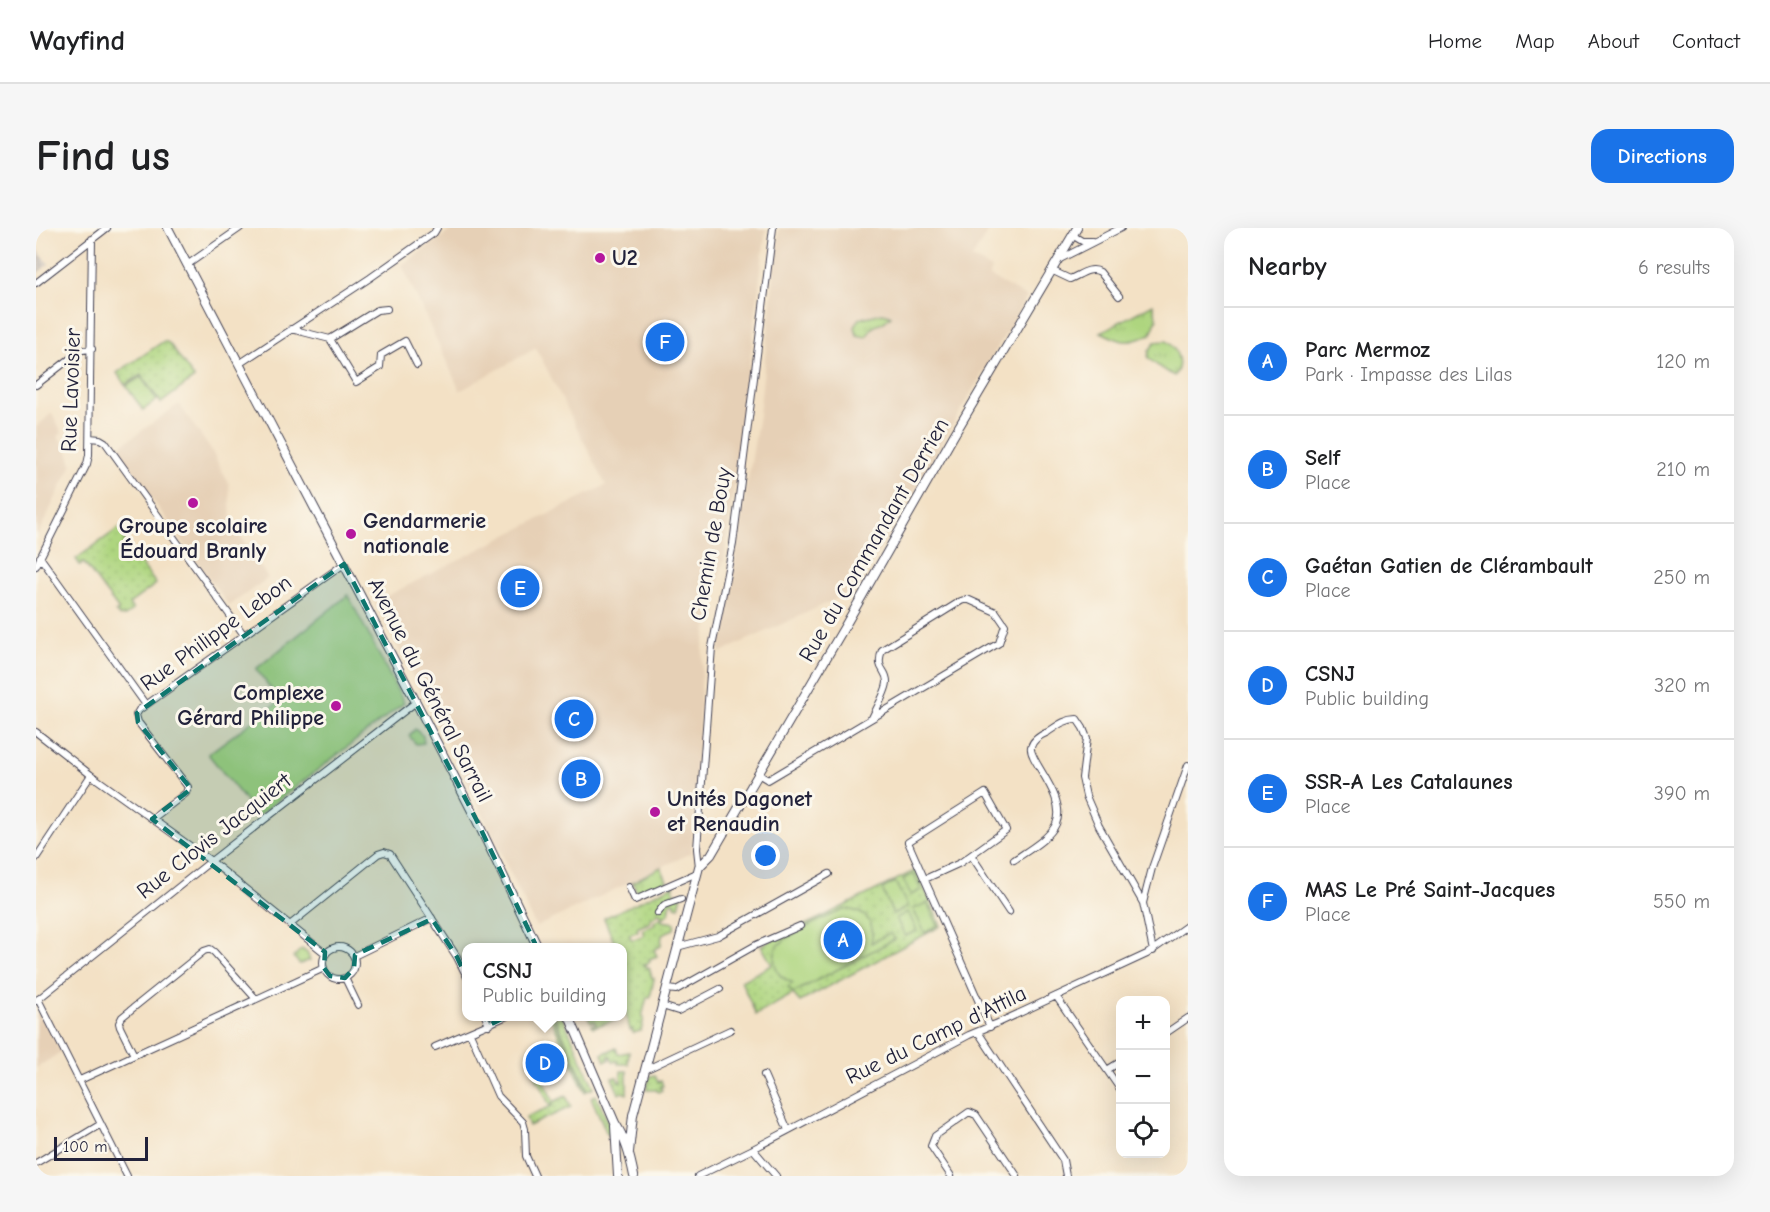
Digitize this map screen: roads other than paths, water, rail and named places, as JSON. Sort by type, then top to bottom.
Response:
[{"type":"main road","name":"Avenue du Général Sarrail","points":[[168,228],[416,702],[536,943]]},
{"type":"main road","name":"Rue du Commandant Derrien","points":[[698,870],[711,855],[1074,232]]},
{"type":"main road","points":[[634,1176],[629,1152],[633,1115],[698,870]]},
{"type":"main road","points":[[571,1021],[629,1152]]},
{"type":"main road","points":[[618,1176],[621,1138],[633,1115]]},
{"type":"street","points":[[36,283],[106,228]]},
{"type":"street","points":[[186,265],[240,228]]},
{"type":"street","points":[[239,364],[370,278],[434,233],[437,228]]},
{"type":"street","name":"Chemin de Bouy","points":[[698,870],[697,849],[712,647],[733,544],[773,228]]},
{"type":"street","points":[[1119,296],[1096,269],[1070,279],[1053,266],[1064,257],[1121,228]]},
{"type":"street","points":[[1074,232],[1082,242],[1098,239]]},
{"type":"street","name":"Rue Lavoisier","points":[[36,566],[89,459],[92,239]]},
{"type":"street","points":[[330,339],[377,310],[387,309]]},
{"type":"street","points":[[291,329],[330,339],[356,382],[380,366],[381,355],[405,341],[417,365]]},
{"type":"street","points":[[36,385],[82,350],[92,349]]},
{"type":"street","points":[[90,438],[105,442],[244,635]]},
{"type":"street","points":[[40,557],[146,705]]},
{"type":"street","name":"Rue Philippe Lebon","points":[[152,819],[186,793],[188,787],[138,722],[137,713],[344,564]]},
{"type":"street","points":[[758,774],[768,780],[999,643],[1005,625],[996,612],[967,599],[882,650],[879,660],[881,670],[887,678],[887,684],[872,718]]},
{"type":"street","name":"Rue Clovis Jacquiert","points":[[37,1000],[416,702]]},
{"type":"street","points":[[1014,860],[1052,833],[1059,814],[1050,786],[1031,753],[1031,746],[1035,739],[1068,719],[1077,719],[1087,738],[1082,778],[1086,796],[1099,826],[1143,903],[1153,951]]},
{"type":"street","points":[[36,732],[211,861],[326,954]]},
{"type":"street","points":[[1143,903],[1152,868],[1188,765]]},
{"type":"street","points":[[36,858],[92,775]]},
{"type":"street","points":[[925,879],[960,863],[1006,830],[985,793],[908,843],[990,1027]]},
{"type":"street","points":[[291,924],[378,854],[384,852],[390,854],[462,967]]},
{"type":"street","points":[[971,855],[1009,912]]},
{"type":"street","points":[[629,887],[635,900],[698,870]]},
{"type":"street","points":[[677,946],[718,936],[830,874]]},
{"type":"street","points":[[657,913],[664,905],[681,899]]},
{"type":"street","points":[[354,956],[432,918]]},
{"type":"street","name":"Rue du Camp d'Attila","points":[[698,1176],[919,1060],[1153,951],[1188,925]]},
{"type":"street","points":[[666,989],[676,990],[756,945],[800,926]]},
{"type":"street","points":[[340,947],[350,951],[354,956],[354,969],[345,978],[330,976],[324,968],[324,958],[330,950],[340,947]]},
{"type":"street","points":[[134,1055],[120,1027],[122,1017],[204,951],[214,952],[256,999]]},
{"type":"street","points":[[80,1080],[324,968]]},
{"type":"street","points":[[345,978],[358,1005]]},
{"type":"street","points":[[662,1006],[678,1011],[720,989]]},
{"type":"street","points":[[1056,996],[1116,1083]]},
{"type":"street","points":[[37,1000],[80,1080],[127,1176]]},
{"type":"street","points":[[1170,1029],[1188,1018]]},
{"type":"street","points":[[487,1021],[489,1025]]},
{"type":"street","points":[[435,1047],[498,1021]]},
{"type":"street","points":[[645,1070],[730,1030]]},
{"type":"street","points":[[978,1032],[1063,1160],[1066,1176]]},
{"type":"street","points":[[470,1033],[498,1096],[523,1122],[526,1156],[535,1176]]},
{"type":"street","points":[[1107,1070],[1116,1064]]},
{"type":"street","points":[[764,1075],[788,1130]]},
{"type":"street","points":[[951,1176],[931,1146],[935,1136],[969,1112],[976,1115],[1017,1176]]},
{"type":"street","points":[[36,1163],[101,1124]]},
{"type":"street","points":[[753,1149],[776,1176]]},
{"type":"place","name":"U2","points":[[600,258]]},
{"type":"place","name":"MAS Le Pré Saint-Jacques","points":[[665,342]]},
{"type":"place","name":"Groupe scolaire Édouard Branly","points":[[193,503]]},
{"type":"place","name":"Gendarmerie nationale","points":[[351,534]]},
{"type":"place","name":"SSR-A Les Catalaunes","points":[[520,588]]},
{"type":"place","name":"Complexe Gérard Philippe","points":[[336,706]]},
{"type":"place","name":"Gaétan Gatien de Clérambault","points":[[574,719]]},
{"type":"place","name":"Self","points":[[581,779]]},
{"type":"place","name":"Unités Dagonet et Renaudin","points":[[655,812]]},
{"type":"place","name":"Parc Mermoz","points":[[843,940]]},
{"type":"place","name":"CSNJ","points":[[545,1063]]}]
